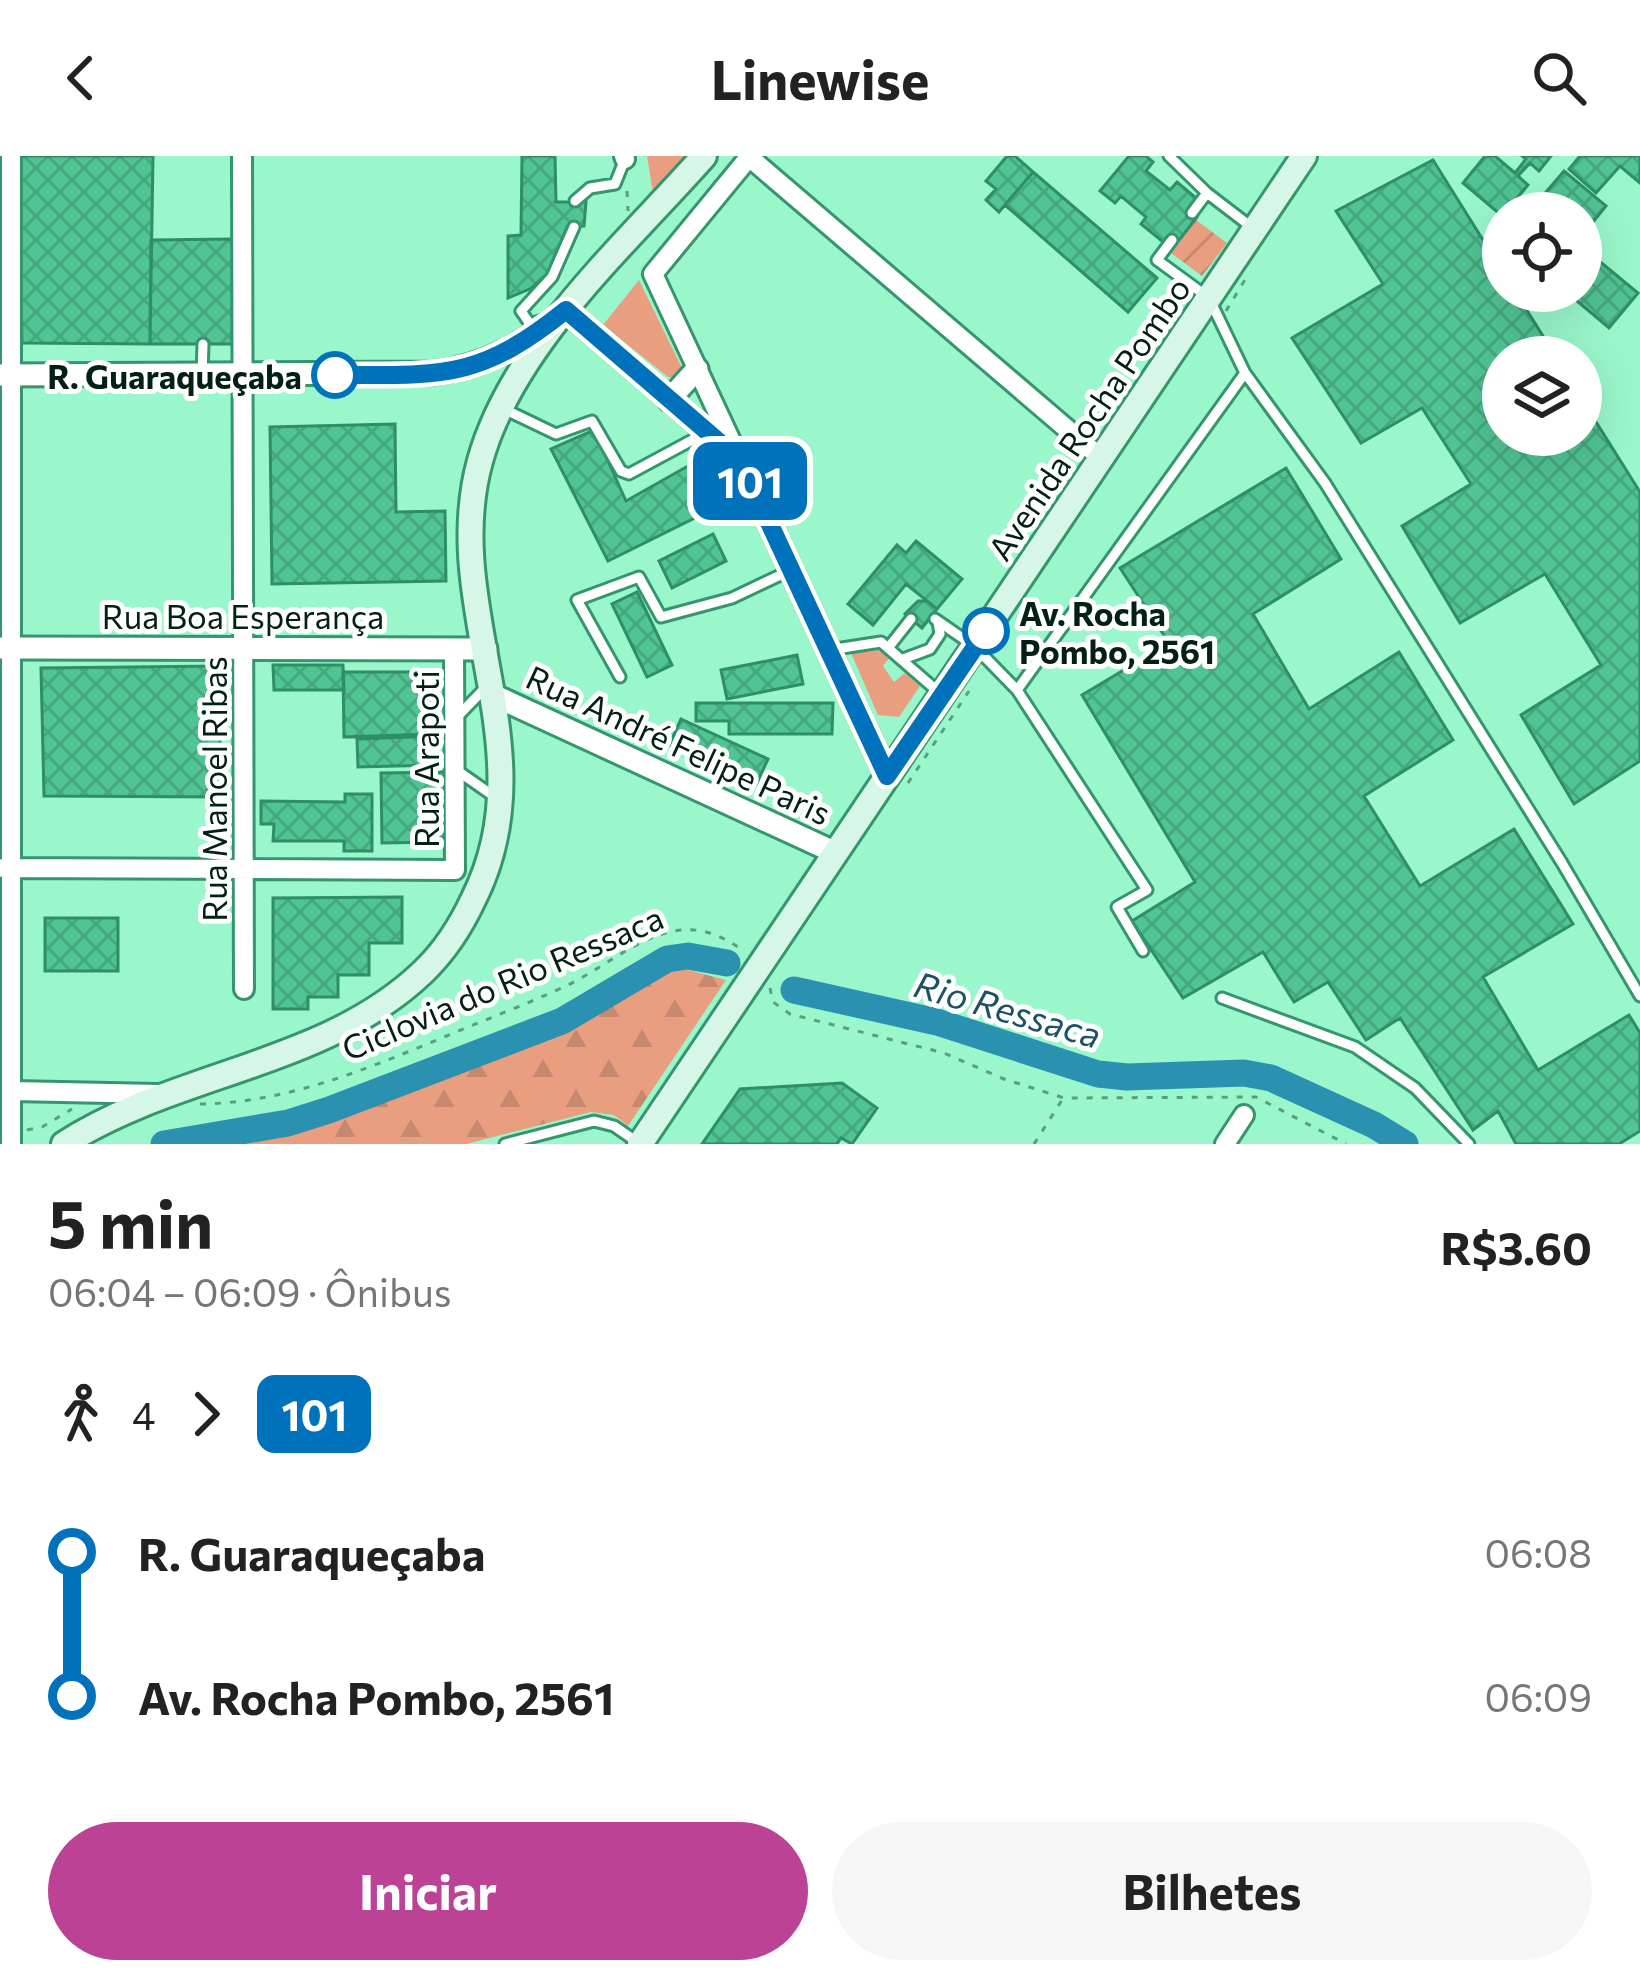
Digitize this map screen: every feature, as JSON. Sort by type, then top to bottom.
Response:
[{"type":"main road","points":[[64,1144],[167,1094],[361,1018],[420,975],[452,938],[490,861],[502,802],[493,688],[476,593],[470,524],[478,465],[500,407],[530,356],[704,156]]},
{"type":"main road","name":"Avenida Rocha Pombo","points":[[640,1144],[1304,156]]},
{"type":"street","points":[[11,156],[6,375],[6,1011],[12,1138]]},
{"type":"street","name":"Rua Manoel Ribas","points":[[242,156],[238,277],[243,375],[244,989]]},
{"type":"street","points":[[887,776],[653,274],[749,156],[1101,458]]},
{"type":"street","points":[[6,375],[402,375],[460,370],[510,352],[566,310],[740,460]]},
{"type":"street","points":[[670,400],[697,369]]},
{"type":"street","name":"Rua Boa Esperança","points":[[6,648],[486,649]]},
{"type":"street","name":"Rua Arapoti","points":[[243,869],[455,870],[454,649]]},
{"type":"street","name":"Rua André Felipe Paris","points":[[493,688],[836,853]]},
{"type":"street","points":[[6,868],[243,869]]},
{"type":"street","points":[[13,1091],[167,1094]]},
{"type":"street","points":[[1225,1144],[1244,1114]]},
{"type":"lane","points":[[1169,156],[1254,230]]},
{"type":"lane","points":[[575,201],[590,188],[615,184],[624,158]]},
{"type":"lane","points":[[1192,213],[1207,193]]},
{"type":"lane","points":[[566,310],[530,324],[520,310],[552,277],[574,227]]},
{"type":"lane","points":[[1172,240],[1157,260],[1208,298],[1245,374],[1325,483],[1640,995]]},
{"type":"lane","points":[[202,375],[203,344]]},
{"type":"lane","points":[[1017,690],[1245,374]]},
{"type":"lane","points":[[500,407],[556,434],[592,422],[621,471],[628,474],[707,432]]},
{"type":"lane","points":[[620,677],[577,601],[639,578],[661,617],[759,588],[791,570]]},
{"type":"lane","points":[[903,659],[930,649],[940,634],[933,618],[974,646],[1017,690],[1147,890],[1117,907],[1143,951]]},
{"type":"lane","points":[[888,648],[911,619]]},
{"type":"lane","points":[[829,650],[881,642],[942,694]]},
{"type":"lane","points":[[454,719],[493,688]]},
{"type":"lane","points":[[455,769],[502,802]]},
{"type":"lane","points":[[1222,998],[1355,1048],[1415,1088],[1469,1144]]},
{"type":"lane","points":[[505,1144],[594,1121],[614,1126],[640,1144]]},
{"type":"path","points":[[624,158],[630,239]]},
{"type":"path","name":"Ciclovia do Rio Ressaca","points":[[193,1104],[230,1103],[308,1088],[363,1070],[563,987],[650,937],[680,929],[725,938],[760,963]]},
{"type":"path","points":[[760,963],[772,971],[773,1002],[790,1014],[944,1053],[1064,1098],[1256,1097],[1346,1144]]},
{"type":"path","points":[[1034,1144],[1064,1098]]},
{"type":"path","points":[[12,1138],[77,1106],[85,1109],[92,1127]]},
{"type":"green space","points":[[647,156],[686,156],[653,193]]},
{"type":"green space","points":[[1196,220],[1227,243],[1202,276],[1171,253]]},
{"type":"green space","points":[[639,280],[682,368],[678,378],[668,377],[603,325]]},
{"type":"green space","points":[[886,650],[891,656],[883,666],[894,682],[905,673],[920,686],[899,717],[878,715],[851,653]]},
{"type":"green space","points":[[681,968],[726,980],[628,1126],[614,1115],[591,1112],[466,1144],[217,1144],[318,1123],[562,1029],[660,969]]},
{"type":"building","points":[[19,156],[153,156],[150,344],[22,343]]},
{"type":"building","points":[[522,156],[555,156],[556,202],[586,202],[584,226],[567,227],[548,273],[530,289],[508,298],[508,236],[521,235]]},
{"type":"building","points":[[1007,156],[1015,156],[1033,172],[999,212],[986,200],[996,189],[986,181]]},
{"type":"building","points":[[1129,156],[1146,156],[1153,162],[1146,171],[1170,190],[1177,182],[1196,198],[1187,210],[1197,217],[1177,243],[1168,236],[1163,242],[1141,224],[1146,217],[1121,196],[1115,203],[1100,191]]},
{"type":"building","points":[[1485,156],[1495,156],[1515,173],[1526,159],[1522,156],[1551,156],[1539,171],[1530,163],[1518,176],[1528,185],[1522,192],[1482,192],[1482,199],[1463,183]]},
{"type":"building","points":[[1580,156],[1640,156],[1640,183],[1620,166],[1595,192],[1569,169]]},
{"type":"building","points":[[1433,160],[1482,238],[1482,312],[1528,312],[1543,336],[1482,336],[1482,456],[1602,456],[1602,431],[1640,492],[1640,761],[1574,804],[1521,715],[1601,665],[1545,574],[1460,623],[1402,526],[1471,484],[1422,408],[1361,443],[1292,338],[1383,284],[1336,211]]},
{"type":"building","points":[[1564,171],[1589,192],[1546,192]]},
{"type":"building","points":[[1033,172],[1157,278],[1128,312],[1005,205]]},
{"type":"building","points":[[233,239],[233,344],[150,344],[151,240]]},
{"type":"building","points":[[1602,263],[1638,293],[1609,328],[1590,312],[1602,312]]},
{"type":"building","points":[[395,424],[396,512],[445,511],[446,581],[272,584],[270,427]]},
{"type":"building","points":[[594,430],[626,501],[695,462],[717,507],[608,561],[551,449]]},
{"type":"building","points":[[1286,468],[1341,559],[1253,614],[1309,709],[1399,652],[1453,740],[1364,796],[1420,886],[1514,829],[1573,924],[1483,977],[1538,1070],[1629,1015],[1640,1033],[1640,1131],[1619,1144],[1516,1144],[1498,1111],[1473,1130],[1400,1018],[1366,1040],[1328,982],[1294,1002],[1263,952],[1183,998],[1132,921],[1195,882],[1082,695],[1169,643],[1120,568]]},
{"type":"building","points":[[713,534],[726,561],[672,588],[659,561]]},
{"type":"building","points":[[916,541],[962,579],[937,609],[906,584],[873,625],[848,604],[897,545],[906,553]]},
{"type":"building","points":[[637,592],[672,665],[647,677],[612,604]]},
{"type":"building","points":[[918,601],[937,609],[922,628],[905,614]]},
{"type":"building","points":[[797,655],[803,684],[727,699],[721,670]]},
{"type":"building","points":[[273,665],[343,665],[344,690],[274,690]]},
{"type":"building","points":[[220,666],[220,797],[44,796],[41,668]]},
{"type":"building","points":[[343,672],[433,672],[433,734],[344,737]]},
{"type":"building","points":[[696,703],[833,703],[832,734],[729,734],[729,721],[696,721]]},
{"type":"building","points":[[681,719],[768,759],[756,785],[669,745]]},
{"type":"building","points":[[436,736],[437,765],[358,767],[357,739]]},
{"type":"building","points":[[445,772],[444,842],[382,843],[381,773]]},
{"type":"building","points":[[345,794],[372,794],[372,851],[344,851],[344,841],[273,841],[274,824],[261,824],[261,801],[345,802]]},
{"type":"building","points":[[402,897],[402,943],[369,943],[369,975],[338,975],[338,997],[308,997],[308,1009],[273,1009],[273,898]]},
{"type":"building","points":[[45,918],[118,918],[118,971],[45,971]]},
{"type":"building","points":[[842,1083],[877,1108],[852,1144],[841,1138],[837,1144],[702,1144],[740,1089]]},
{"type":"waterway","name":"Rio Ressaca","points":[[164,1144],[288,1123],[329,1110],[562,1021],[667,959],[688,956],[727,963]]},
{"type":"waterway","name":"Rio Ressaca","points":[[794,990],[937,1022],[1098,1074],[1244,1073],[1271,1078],[1405,1144]]},
{"type":"bus line","name":"101","points":[[335,375],[433,374],[487,363],[532,338],[566,310],[740,460],[887,776],[986,631]]},
{"type":"place","name":"R. Guaraqueçaba","points":[[335,375]]},
{"type":"place","name":"Av. Rocha Pombo, 2561","points":[[986,631]]}]
